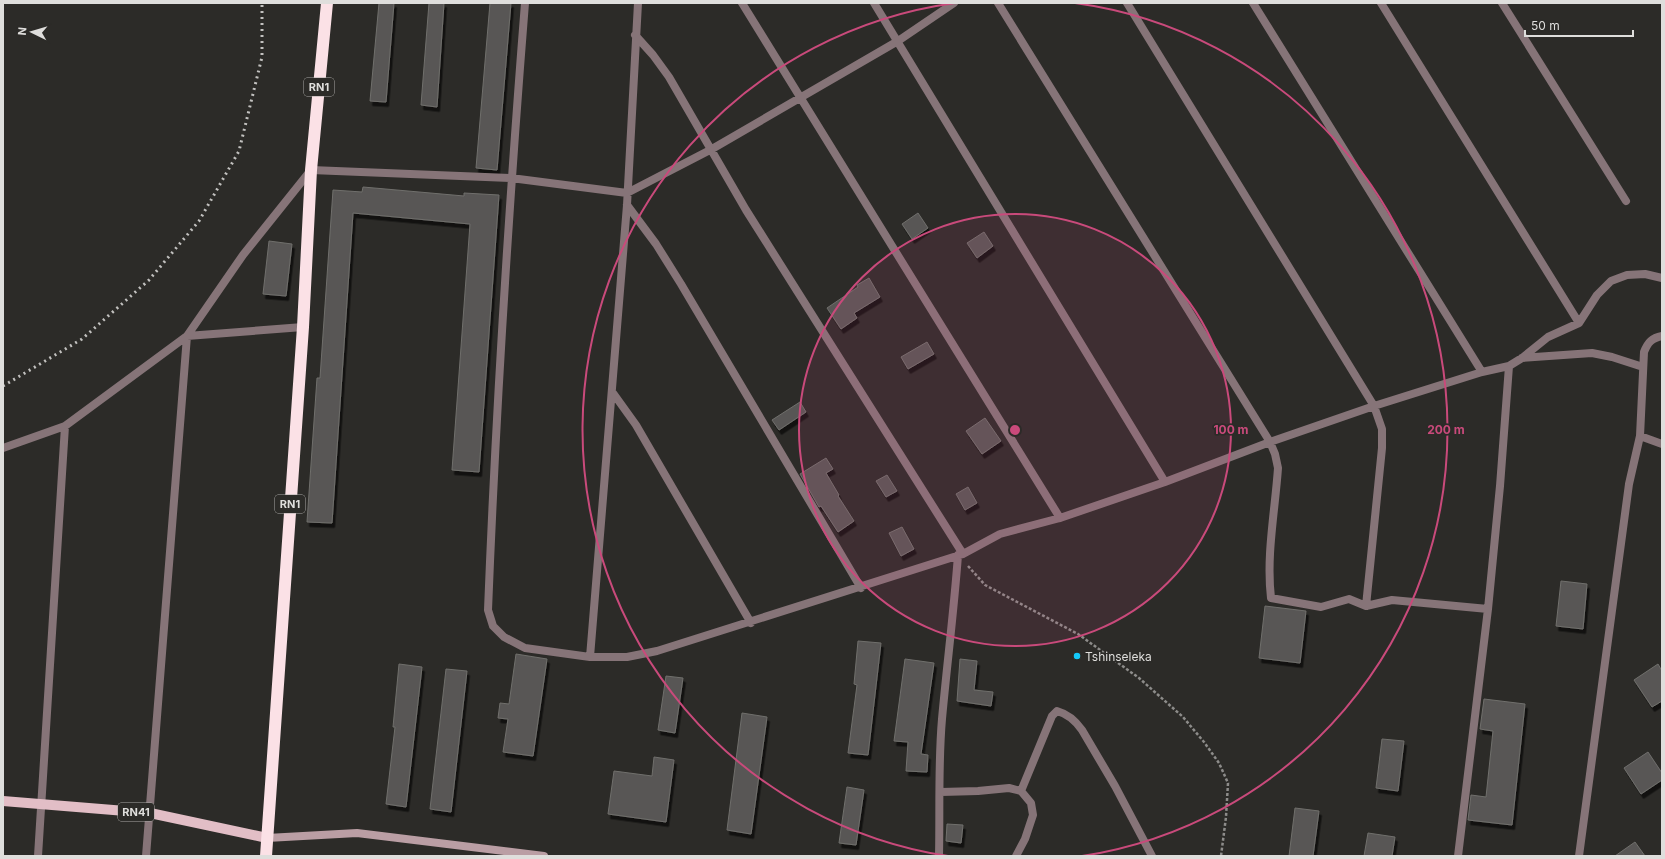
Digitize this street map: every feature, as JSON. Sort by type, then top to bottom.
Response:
[{"type":"highway","name":"RN1","points":[[266,856],[302,327],[311,170],[327,3]]},
{"type":"main road","name":"RN41","points":[[3,801],[150,813],[267,838]]},
{"type":"street","points":[[525,3],[511,178],[494,454],[488,610],[493,626],[504,637],[525,648],[590,657],[627,657],[657,651],[861,588],[960,555],[1000,534],[1060,518],[1165,482],[1270,442],[1374,406],[1482,372],[1509,366],[1522,358],[1548,337],[1579,322],[1597,295],[1610,281],[1627,275],[1645,274],[1662,278]]},
{"type":"street","points":[[590,657],[613,393],[627,206],[635,35],[638,3]]},
{"type":"street","points":[[742,3],[1060,518]]},
{"type":"street","points":[[874,3],[1165,482]]},
{"type":"street","points":[[3,448],[65,426],[186,336],[243,255],[311,170],[511,178],[627,194],[712,149],[898,41],[954,3]]},
{"type":"street","points":[[998,3],[1270,442],[1275,454],[1278,468],[1270,585],[1271,598],[1321,607],[1349,599],[1366,606],[1392,600],[1488,609]]},
{"type":"street","points":[[1127,3],[1374,406],[1382,429],[1382,448],[1366,606]]},
{"type":"street","points":[[1254,3],[1482,372]]},
{"type":"street","points":[[1381,3],[1579,322]]},
{"type":"street","points":[[1502,3],[1626,201]]},
{"type":"street","points":[[635,35],[653,55],[668,77],[712,149],[746,210],[960,555],[942,719],[939,856]]},
{"type":"street","points":[[627,206],[656,244],[681,284],[861,588]]},
{"type":"street","points":[[186,336],[302,327]]},
{"type":"street","points":[[146,856],[186,336]]},
{"type":"street","points":[[1580,856],[1629,484],[1640,436],[1644,352],[1648,343],[1655,337],[1662,336]]},
{"type":"street","points":[[1522,358],[1592,353],[1612,357],[1643,367]]},
{"type":"street","points":[[1458,856],[1488,609],[1509,366]]},
{"type":"street","points":[[613,393],[636,425],[751,622]]},
{"type":"street","points":[[38,856],[65,426]]},
{"type":"street","points":[[1640,436],[1662,444]]},
{"type":"street","points":[[1021,791],[1052,716],[1057,711],[1065,714],[1077,722],[1082,730],[1115,786],[1152,856]]},
{"type":"street","points":[[941,792],[978,792],[1009,788],[1021,791],[1031,803],[1033,816],[1025,839],[1016,856]]},
{"type":"street","points":[[267,838],[357,833],[544,856]]},
{"type":"path","points":[[960,555],[985,585],[1078,634],[1139,678],[1183,717],[1211,752],[1228,783],[1226,817],[1221,856]]},
{"type":"building","points":[[379,3],[394,3],[386,102],[370,101]]},
{"type":"building","points":[[429,3],[444,3],[437,107],[421,105]]},
{"type":"building","points":[[490,3],[511,3],[497,170],[476,168]]},
{"type":"building","points":[[363,187],[464,196],[464,193],[499,195],[479,472],[452,470],[470,224],[353,213],[332,523],[307,522],[317,378],[320,378],[333,190],[362,192]]},
{"type":"building","points":[[918,213],[928,228],[912,239],[902,224]]},
{"type":"building","points":[[984,232],[993,246],[977,258],[967,243]]},
{"type":"building","points":[[269,241],[292,244],[286,296],[263,294]]},
{"type":"building","points":[[869,278],[880,297],[854,313],[857,318],[841,329],[827,308],[858,287],[857,285]]},
{"type":"building","points":[[927,342],[934,354],[908,369],[901,357]]},
{"type":"building","points":[[800,402],[806,412],[779,430],[772,420]]},
{"type":"building","points":[[985,418],[1001,441],[982,454],[966,431]]},
{"type":"building","points":[[826,458],[833,469],[826,473],[839,495],[838,496],[854,521],[838,532],[821,506],[819,507],[800,474]]},
{"type":"building","points":[[887,475],[897,491],[886,497],[876,481]]},
{"type":"building","points":[[968,487],[977,503],[965,510],[956,494]]},
{"type":"building","points":[[902,527],[914,549],[901,556],[889,533]]},
{"type":"building","points":[[1561,581],[1587,584],[1583,629],[1556,626]]},
{"type":"building","points":[[1265,606],[1306,611],[1300,663],[1259,658]]},
{"type":"building","points":[[858,641],[881,643],[868,755],[848,753],[857,685],[854,684]]},
{"type":"building","points":[[516,654],[547,659],[533,756],[503,752],[508,719],[498,718],[500,703],[509,704]]},
{"type":"building","points":[[905,659],[934,663],[921,754],[928,755],[927,772],[906,771],[908,742],[894,741]]},
{"type":"building","points":[[960,659],[977,661],[974,690],[993,692],[991,706],[957,701]]},
{"type":"building","points":[[399,664],[422,667],[406,807],[386,804],[395,727],[393,727]]},
{"type":"building","points":[[1658,664],[1662,671],[1662,701],[1652,707],[1634,680]]},
{"type":"building","points":[[446,669],[467,671],[451,812],[430,809]]},
{"type":"building","points":[[666,676],[683,678],[675,733],[658,730]]},
{"type":"building","points":[[1484,699],[1525,704],[1512,825],[1468,820],[1471,795],[1486,797],[1493,731],[1480,729]]},
{"type":"building","points":[[742,713],[767,717],[751,834],[727,830]]},
{"type":"building","points":[[1382,739],[1404,741],[1398,791],[1376,788]]},
{"type":"building","points":[[1648,752],[1662,773],[1662,780],[1641,794],[1624,768]]},
{"type":"building","points":[[654,757],[674,760],[666,822],[608,814],[614,771],[652,776]]},
{"type":"building","points":[[847,787],[864,790],[856,845],[839,843]]},
{"type":"building","points":[[1295,808],[1319,811],[1313,856],[1289,856]]},
{"type":"building","points":[[947,824],[963,825],[961,843],[946,841]]},
{"type":"building","points":[[1368,833],[1395,837],[1392,856],[1364,856]]},
{"type":"building","points":[[1635,842],[1645,856],[1615,856]]},
{"type":"railway","points":[[3,386],[82,339],[149,280],[199,221],[239,151],[262,57],[262,3]]},
{"type":"place","name":"Tshinseleka","points":[[1077,656]]}]
